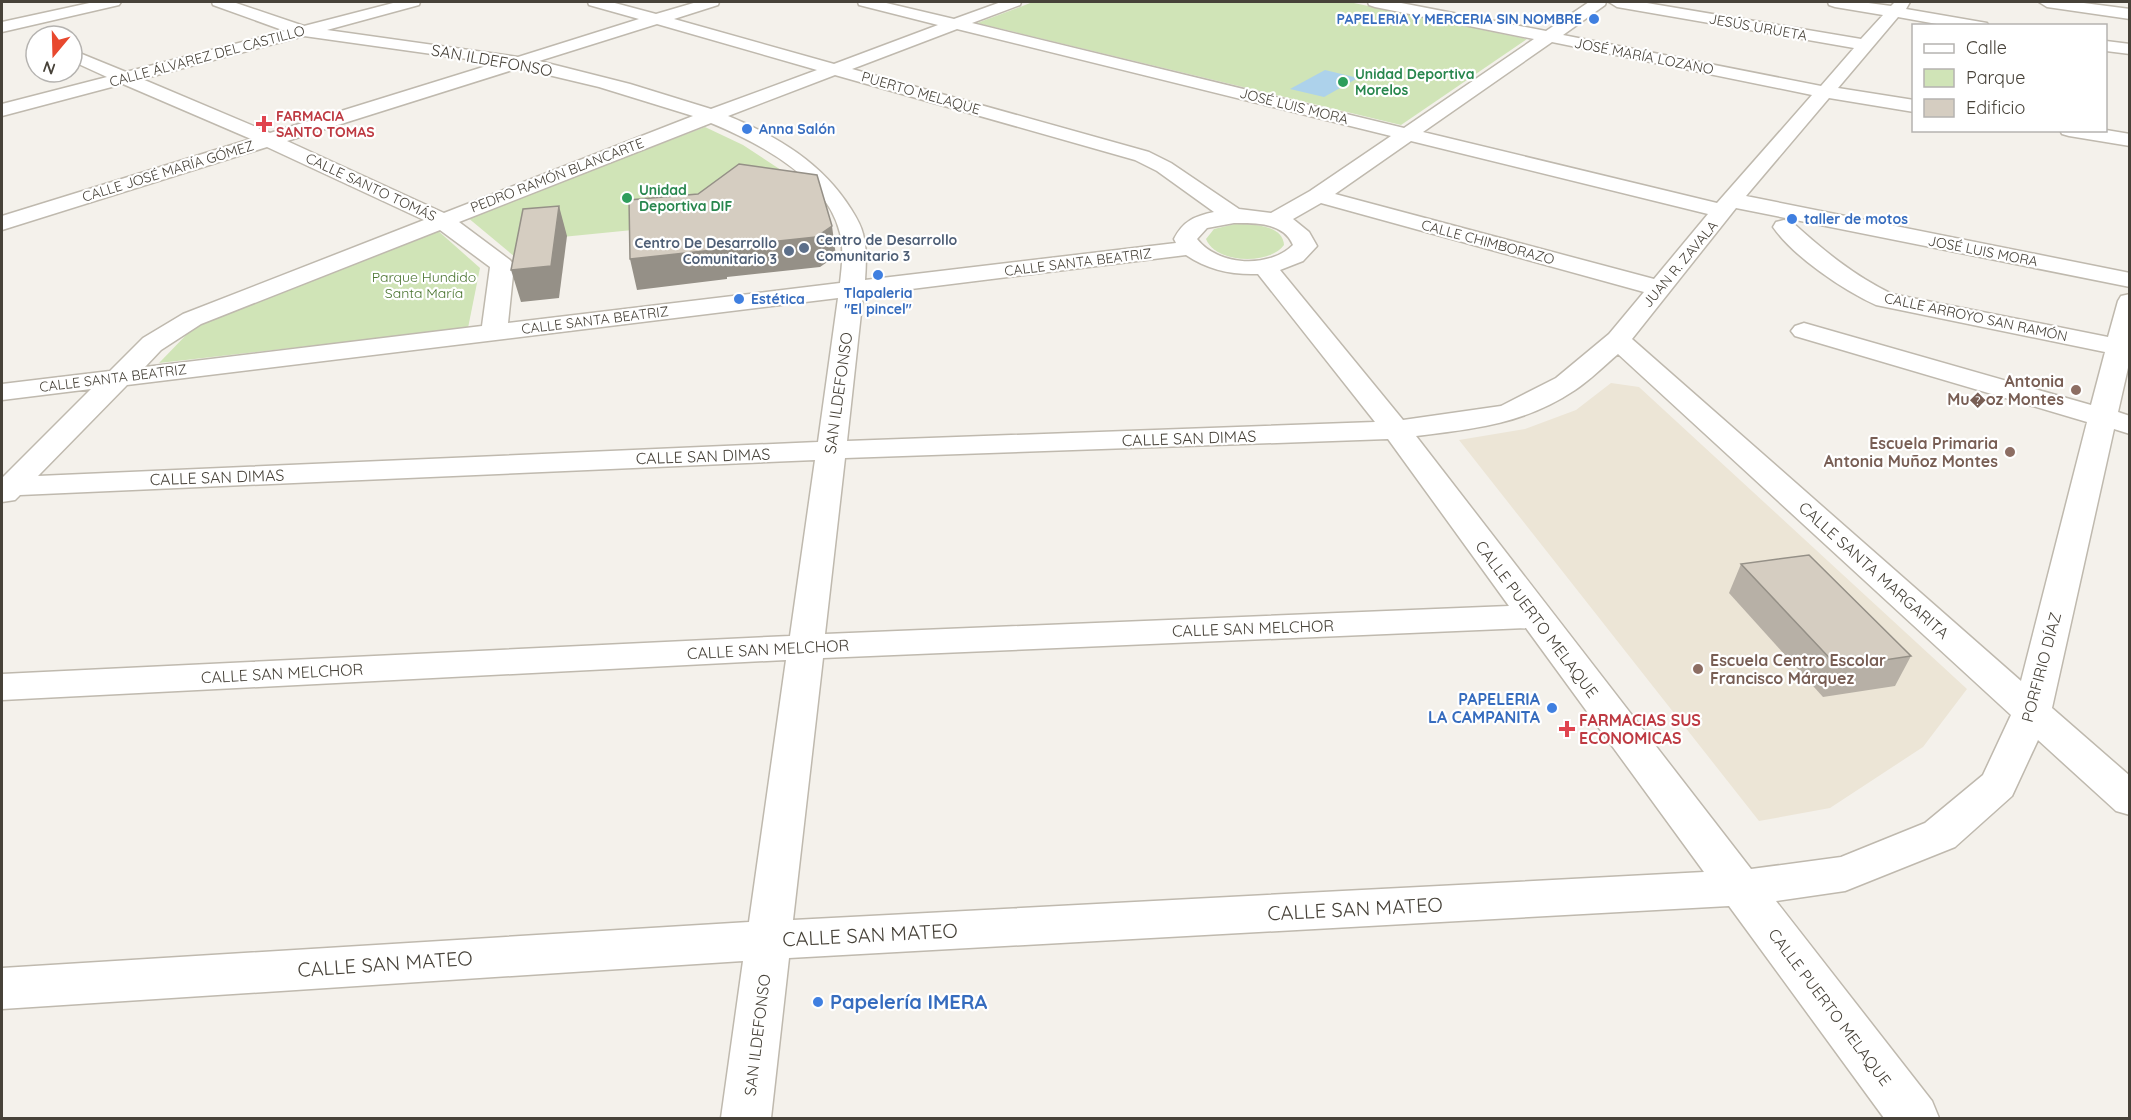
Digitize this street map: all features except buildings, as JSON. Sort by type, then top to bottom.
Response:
[{"type":"street","points":[[4,27],[113,2]]},
{"type":"street","points":[[219,2],[303,30]]},
{"type":"street","name":"CALLE ÁLVAREZ DEL CASTILLO","points":[[2,110],[413,2]]},
{"type":"street","name":"PUERTO MELAQUE","points":[[595,2],[1142,156],[1164,167],[1234,216]]},
{"type":"street","name":"CALLE JOSÉ MARÍA GÓMEZ","points":[[2,223],[712,2]]},
{"type":"street","name":"JOSÉ LUIS MORA","points":[[865,2],[1407,134],[1726,206],[2130,280]]},
{"type":"street","name":"PEDRO RAMÓN BLANCARTE","points":[[6,490],[152,344],[192,319],[713,115],[1014,2]]},
{"type":"street","name":"JOSÉ MARÍA LOZANO","points":[[1375,2],[1825,92],[1912,106]]},
{"type":"street","points":[[1274,220],[1318,196],[1599,2]]},
{"type":"street","name":"JESÚS URUETA","points":[[1617,2],[1864,45]]},
{"type":"street","points":[[1835,2],[1899,6],[1973,24]]},
{"type":"street","points":[[2047,2],[2130,14]]},
{"type":"street","name":"JUAN R. ZAVALA","points":[[1396,430],[1482,419],[1511,412],[1566,384],[1618,340],[1726,206],[1899,6]]},
{"type":"street","points":[[4,27],[24,34]]},
{"type":"street","name":"SAN ILDEFONSO","points":[[303,30],[517,62],[611,84],[713,115],[745,129],[785,152],[828,192],[849,227],[853,240],[852,288],[746,1119]]},
{"type":"street","points":[[2107,46],[2130,49]]},
{"type":"street","name":"CALLE SANTO TOMÁS","points":[[84,60],[268,140],[442,220],[502,265],[494,332]]},
{"type":"street","points":[[2081,132],[2130,140]]},
{"type":"street","name":"CALLE CHIMBORAZO","points":[[1318,196],[1658,288]]},
{"type":"street","points":[[1234,216],[1274,220],[1292,227],[1303,236],[1305,246],[1299,256],[1285,263],[1265,267],[1220,264],[1201,257],[1189,248],[1185,239],[1188,230],[1214,218],[1234,216]]},
{"type":"street","name":"CALLE ARROYO SAN RAMÓN","points":[[1784,227],[1829,267],[1865,291],[1885,300],[2123,341]]},
{"type":"street","name":"CALLE SANTA BEATRIZ","points":[[2,392],[1189,248]]},
{"type":"street","name":"CALLE PUERTO MELAQUE","points":[[1265,267],[1396,430],[1914,1119]]},
{"type":"street","name":"PORFIRIO DÍAZ","points":[[1739,888],[1845,874],[1940,835],[1998,785],[2032,712],[2115,421],[2123,341],[2130,301]]},
{"type":"street","points":[[1804,331],[2115,421]]},
{"type":"street","name":"CALLE SANTA MARGARITA","points":[[1618,340],[2130,800]]},
{"type":"street","name":"CALLE SAN DIMAS","points":[[6,490],[830,450],[1396,430]]},
{"type":"street","name":"CALLE SAN MELCHOR","points":[[2,687],[806,647],[1534,616]]},
{"type":"street","name":"CALLE SAN MATEO","points":[[2,988],[769,940],[1739,888]]},
{"type":"shaded area","points":[[1611,383],[1639,387],[1967,689],[1923,747],[1830,808],[1759,821],[1459,440],[1525,429],[1576,410]]},
{"type":"green space","name":"Unidad Deportiva Morelos","points":[[1033,2],[1349,2],[1527,39],[1401,125],[977,23]]},
{"type":"green space","name":"Unidad Deportiva DIF","points":[[705,127],[743,145],[787,174],[703,223],[532,240],[527,267],[467,217]]},
{"type":"green space","points":[[1235,224],[1257,225],[1272,229],[1282,238],[1284,245],[1277,252],[1267,256],[1244,259],[1220,253],[1206,239],[1214,229]]},
{"type":"green space","name":"Parque Hundido Santa María","points":[[436,229],[480,268],[468,328],[159,363],[191,330],[240,305]]},
{"type":"water","points":[[1325,70],[1358,78],[1324,97],[1290,89]]},
{"type":"place","name":"PAPELERIA Y MERCERIA SIN NOMBRE","points":[[1594,19]]},
{"type":"place","name":"Unidad Deportiva Morelos","points":[[1343,82]]},
{"type":"place","name":"FARMACIA SANTO TOMAS","points":[[264,124]]},
{"type":"place","name":"Anna Salón","points":[[747,129]]},
{"type":"place","name":"Unidad Deportiva DIF","points":[[627,198]]},
{"type":"place","name":"taller de motos","points":[[1792,219]]},
{"type":"place","name":"Centro de Desarrollo Comunitario 3","points":[[804,248]]},
{"type":"place","name":"Centro De Desarrollo Comunitario 3","points":[[789,251]]},
{"type":"place","name":"Tlapaleria \"El pincel\"","points":[[878,275]]},
{"type":"place","name":"Estética","points":[[739,299]]},
{"type":"place","name":"Antonia Mu�oz Montes","points":[[2076,390]]},
{"type":"place","name":"Escuela Primaria Antonia Muñoz Montes","points":[[2010,452]]},
{"type":"place","name":"Escuela Centro Escolar Francisco Márquez","points":[[1698,669]]},
{"type":"place","name":"PAPELERIA LA CAMPANITA","points":[[1552,708]]},
{"type":"place","name":"FARMACIAS SUS ECONOMICAS","points":[[1567,729]]},
{"type":"place","name":"Papelería IMERA","points":[[818,1002]]}]
